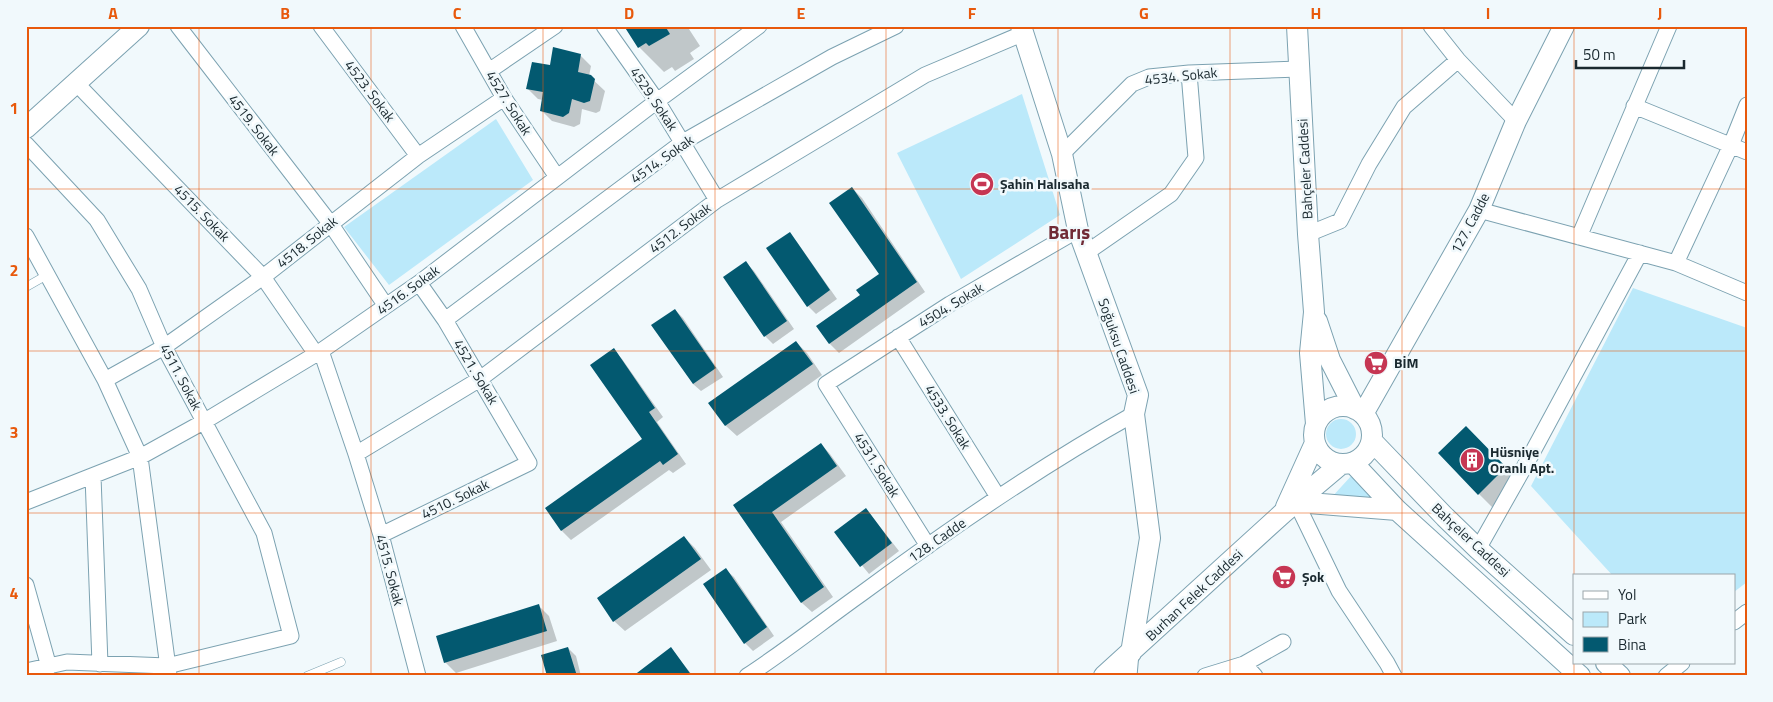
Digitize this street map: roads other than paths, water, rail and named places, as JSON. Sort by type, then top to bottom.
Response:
[{"type":"street","points":[[26,128],[139,26]]},
{"type":"street","name":"4519. Sokak","points":[[178,26],[330,223],[386,306]]},
{"type":"street","name":"4523. Sokak","points":[[321,26],[418,156]]},
{"type":"street","name":"4527. Sokak","points":[[463,26],[504,98],[558,177]]},
{"type":"street","points":[[489,71],[555,26]]},
{"type":"street","name":"4529. Sokak","points":[[604,26],[657,101],[717,200]]},
{"type":"street","name":"4516. Sokak","points":[[27,500],[140,457],[205,421],[318,352],[419,283],[657,101],[759,26]]},
{"type":"street","name":"4514. Sokak","points":[[445,320],[683,142],[832,57],[896,26]]},
{"type":"street","name":"Bahçeler Caddesi","points":[[1297,26],[1314,312]]},
{"type":"street","points":[[1431,26],[1458,60],[1516,121]]},
{"type":"street","name":"127. Cadde","points":[[1359,411],[1479,210],[1516,121],[1564,26]]},
{"type":"street","points":[[1579,237],[1669,26]]},
{"type":"street","name":"Soğuksu Caddesi","points":[[1023,30],[1062,154],[1078,230],[1138,395],[1134,414],[1150,538],[1129,676]]},
{"type":"street","name":"4512. Sokak","points":[[356,454],[480,380],[717,200],[925,75],[1023,30]]},
{"type":"street","points":[[1308,234],[1340,221],[1369,164],[1404,107],[1458,60]]},
{"type":"street","name":"4534. Sokak","points":[[1062,154],[1132,84],[1149,77],[1189,73],[1299,69]]},
{"type":"street","points":[[1086,253],[1170,194],[1196,158],[1189,73]]},
{"type":"street","name":"4515. Sokak","points":[[76,83],[263,277],[318,352],[356,454],[381,535],[418,676]]},
{"type":"street","name":"4518. Sokak","points":[[105,380],[164,347],[263,277],[418,156],[504,98]]},
{"type":"street","points":[[1634,106],[1747,152]]},
{"type":"street","points":[[1676,263],[1747,106]]},
{"type":"street","name":"4511. Sokak","points":[[26,144],[97,220],[139,289],[164,347],[264,533],[291,636],[168,671]]},
{"type":"street","points":[[1479,210],[1676,263],[1747,293]]},
{"type":"street","name":"4504. Sokak","points":[[826,384],[950,304],[1078,230]]},
{"type":"street","points":[[26,236],[105,380],[140,457],[168,671],[67,662],[26,671]]},
{"type":"street","points":[[1478,549],[1640,254]]},
{"type":"street","name":"4521. Sokak","points":[[419,283],[445,320],[530,463]]},
{"type":"street","points":[[1314,312],[1330,360],[1359,411],[1369,422],[1372,431],[1372,441],[1368,450],[1361,458],[1347,463],[1334,463],[1325,458],[1319,451],[1310,353],[1314,312]]},
{"type":"street","name":"4533. Sokak","points":[[898,337],[998,497]]},
{"type":"street","name":"4531. Sokak","points":[[826,384],[928,546]]},
{"type":"street","points":[[1359,411],[1346,406],[1337,407],[1328,410],[1321,416],[1290,508],[1339,591],[1394,676]]},
{"type":"street","name":"128. Cadde","points":[[747,676],[775,658],[998,497],[1097,434],[1134,414]]},
{"type":"street","name":"Bahçeler Caddesi","points":[[1372,441],[1445,518],[1573,634]]},
{"type":"street","name":"4510. Sokak","points":[[381,535],[530,463]]},
{"type":"street","name":"Bahçeler Caddesi","points":[[1347,463],[1580,676]]},
{"type":"street","name":"Burhan Felek Caddesi","points":[[1104,676],[1132,653],[1290,508],[1347,463]]},
{"type":"street","points":[[94,476],[100,664]]},
{"type":"street","points":[[1290,508],[1397,510]]},
{"type":"street","points":[[26,585],[49,666]]},
{"type":"street","points":[[1736,620],[1747,612]]},
{"type":"street","points":[[1205,676],[1244,664],[1283,642]]},
{"type":"street","points":[[1244,664],[1255,676]]},
{"type":"street","points":[[1607,664],[1620,676]]},
{"type":"street","points":[[1666,676],[1681,664]]},
{"type":"lane","points":[[26,287],[47,275]]},
{"type":"lane","points":[[307,676],[341,662]]},
{"type":"place","name":"Şahin Halısaha","points":[[982,184]]},
{"type":"place","name":"BİM","points":[[1376,363]]},
{"type":"place","name":"Hüsniye Oranlı Apt.","points":[[1472,460]]},
{"type":"place","name":"Şok","points":[[1284,577]]},
{"type":"district","name":"Barış","points":[[1069,232]]}]
